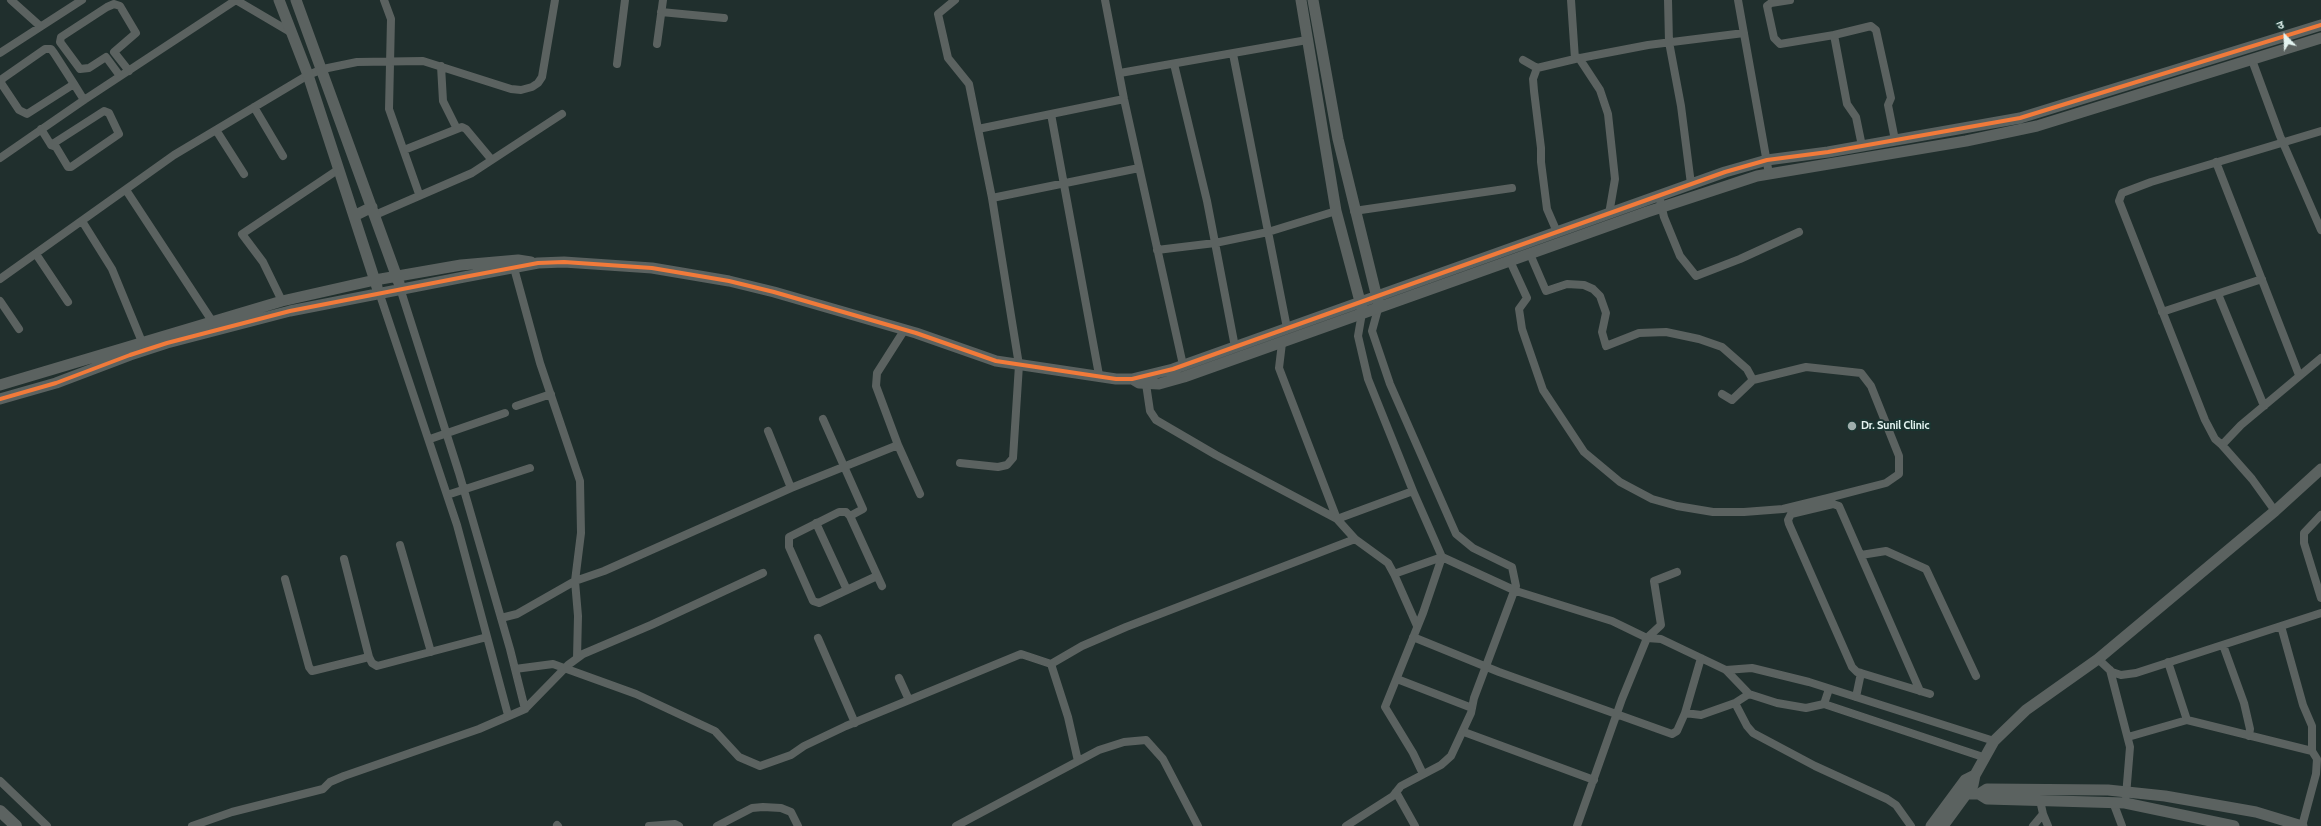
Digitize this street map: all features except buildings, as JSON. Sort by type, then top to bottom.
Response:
[{"type":"main road","points":[[0,811],[16,826]]},
{"type":"street","points":[[11,0],[40,26]]},
{"type":"street","points":[[0,158],[84,100],[236,0],[292,33]]},
{"type":"street","points":[[279,0],[308,75],[379,292],[430,439],[508,715]]},
{"type":"street","points":[[296,0],[323,69],[397,276],[464,489],[526,709]]},
{"type":"street","points":[[384,0],[391,18],[389,108],[419,194]]},
{"type":"street","points":[[0,279],[174,155],[308,75],[323,69],[357,62],[423,60],[511,89],[521,90],[532,87],[542,78],[555,0]]},
{"type":"street","points":[[617,64],[625,0]]},
{"type":"street","points":[[657,44],[663,0]]},
{"type":"street","points":[[955,0],[938,14],[948,58],[969,84],[992,198],[1019,365],[1013,458],[1007,465],[998,467],[960,463]]},
{"type":"street","points":[[1106,0],[1124,99],[1182,365]]},
{"type":"street","points":[[1301,0],[1336,211],[1362,301],[1362,313],[1358,336],[1368,379],[1413,491],[1442,557],[1516,591],[1612,621],[1647,638],[1661,639],[1726,670],[1749,694],[1777,703],[1806,708],[1824,704],[1983,757]]},
{"type":"street","points":[[1313,0],[1338,139],[1354,210],[1378,296],[1378,309],[1372,331],[1390,384],[1456,534],[1473,548],[1512,567],[1516,579],[1516,591],[1486,667],[1464,732],[1451,756],[1441,765],[1401,786],[1396,792],[1368,814],[1350,825]]},
{"type":"street","points":[[1570,0],[1577,59],[1600,90],[1608,114],[1615,179],[1609,214]]},
{"type":"street","points":[[1668,0],[1669,42],[1691,184]]},
{"type":"street","points":[[1738,0],[1769,174]]},
{"type":"street","points":[[1790,0],[1771,3],[1767,6],[1774,38],[1778,43],[1834,35],[1871,26],[1876,30],[1892,98],[1888,105],[1895,140]]},
{"type":"street","points":[[0,53],[80,1]]},
{"type":"street","points":[[118,5],[136,33],[106,57],[90,68],[80,69],[60,42],[61,37],[107,7],[118,5]]},
{"type":"street","points":[[661,12],[724,18]]},
{"type":"street","points":[[0,385],[282,301],[375,280],[461,265],[514,265],[564,262],[652,268],[690,274],[774,292],[904,329],[996,361],[1099,376],[1132,379],[1140,383],[1182,365],[1691,184],[1767,160],[1862,146],[2020,118],[2321,26]]},
{"type":"street","points":[[1524,60],[1537,68],[1669,42],[1744,33]]},
{"type":"street","points":[[1834,35],[1847,104],[1856,117],[1862,146]]},
{"type":"street","points":[[1120,73],[1319,38]]},
{"type":"street","points":[[1146,380],[1159,384],[1184,377],[1662,207],[1769,174],[1966,141],[2037,126],[2321,38]]},
{"type":"street","points":[[2248,48],[2284,142],[2321,230]]},
{"type":"street","points":[[74,84],[26,114],[19,110],[1,83],[2,79],[45,49],[51,49],[54,53],[74,84],[84,100]]},
{"type":"street","points":[[114,52],[129,71]]},
{"type":"street","points":[[1233,54],[1287,328]]},
{"type":"street","points":[[106,57],[120,76]]},
{"type":"street","points":[[1174,64],[1215,243],[1234,347]]},
{"type":"street","points":[[441,66],[443,101],[456,127]]},
{"type":"street","points":[[1537,68],[1533,79],[1541,148],[1541,162],[1547,209],[1557,232]]},
{"type":"street","points":[[978,129],[1124,99]]},
{"type":"street","points":[[254,107],[283,156]]},
{"type":"street","points":[[41,129],[51,145],[56,148],[68,166],[71,167],[118,134],[109,113],[104,111],[51,145]]},
{"type":"street","points":[[354,216],[374,211],[472,173],[562,114]]},
{"type":"street","points":[[1051,114],[1099,376]]},
{"type":"street","points":[[404,150],[456,127],[466,129],[491,160]]},
{"type":"street","points":[[216,130],[244,174]]},
{"type":"street","points":[[2275,511],[2256,484],[2215,439],[2205,420],[2119,201],[2122,193],[2216,162],[2321,131]]},
{"type":"street","points":[[2216,162],[2299,375]]},
{"type":"street","points":[[992,198],[1139,168]]},
{"type":"street","points":[[282,301],[262,262],[242,234],[339,170]]},
{"type":"street","points":[[1354,210],[1512,188]]},
{"type":"street","points":[[126,190],[212,321]]},
{"type":"street","points":[[1659,196],[1680,256],[1696,276],[1740,259],[1799,232]]},
{"type":"street","points":[[1157,250],[1215,243],[1268,232],[1336,211]]},
{"type":"street","points":[[82,221],[112,269],[142,342]]},
{"type":"street","points":[[36,254],[68,302]]},
{"type":"street","points":[[1530,254],[1546,291],[1567,284],[1584,285],[1593,289],[1600,296],[1606,313],[1602,332],[1606,346],[1639,333],[1666,332],[1699,338],[1722,348],[1747,369],[1753,380]]},
{"type":"street","points":[[1510,261],[1527,298],[1519,309],[1522,329],[1543,390],[1584,452],[1620,482],[1652,498],[1677,506],[1713,512],[1744,512],[1783,509],[1828,498],[1886,483],[1899,474],[1899,456],[1871,386],[1861,373],[1806,367],[1753,380],[1732,400],[1722,394]]},
{"type":"street","points":[[0,399],[56,383],[130,355],[167,343],[290,311],[514,265]]},
{"type":"street","points":[[514,265],[551,394],[580,481],[580,539],[575,581],[578,616],[577,658]]},
{"type":"street","points":[[2162,312],[2262,279]]},
{"type":"street","points":[[2218,294],[2264,406]]},
{"type":"street","points":[[0,301],[18,329]]},
{"type":"street","points":[[904,329],[877,373],[876,386],[898,444],[920,494]]},
{"type":"street","points":[[1282,343],[1279,368],[1337,519]]},
{"type":"street","points":[[2222,445],[2241,424],[2321,358]]},
{"type":"street","points":[[1146,380],[1150,411],[1156,420],[1164,426],[1337,519],[1355,539],[1388,564],[1418,626]]},
{"type":"street","points":[[516,406],[551,394]]},
{"type":"street","points":[[430,439],[505,413]]},
{"type":"street","points":[[823,419],[862,509],[850,516]]},
{"type":"street","points":[[768,431],[791,488]]},
{"type":"street","points":[[501,618],[517,614],[575,581],[604,571],[791,488],[898,444]]},
{"type":"street","points":[[447,495],[530,468]]},
{"type":"street","points":[[1943,826],[1960,794],[1965,780],[1975,774],[1983,757],[1994,741],[2026,710],[2098,659],[2275,511],[2321,469]]},
{"type":"street","points":[[1337,519],[1413,491]]},
{"type":"street","points":[[1920,691],[1841,510],[1836,504],[1796,512],[1789,516],[1789,524],[1852,667],[1861,673],[1920,691],[1930,694]]},
{"type":"street","points":[[878,576],[819,603],[813,601],[789,547],[788,540],[792,535],[842,511],[850,516],[878,576],[882,586]]},
{"type":"street","points":[[2321,514],[2304,534],[2304,543],[2321,598]]},
{"type":"street","points":[[816,523],[847,590]]},
{"type":"street","points":[[515,669],[554,664],[636,694],[715,731],[739,757],[760,766],[791,755],[804,746],[855,723],[1021,654],[1051,664],[1082,646],[1126,627],[1355,539]]},
{"type":"street","points":[[400,545],[431,652]]},
{"type":"street","points":[[1861,555],[1886,551],[1926,569],[1976,676]]},
{"type":"street","points":[[1394,574],[1442,557]]},
{"type":"street","points":[[1423,774],[1413,753],[1385,707],[1418,626],[1442,557]]},
{"type":"street","points":[[344,559],[369,657],[372,663],[378,666],[487,637]]},
{"type":"street","points":[[1577,826],[1647,638],[1658,628],[1661,622],[1653,586],[1654,581],[1677,572]]},
{"type":"street","points":[[192,826],[212,818],[323,789],[330,782],[344,776],[479,729],[508,715],[526,709],[565,668],[577,658],[589,651],[651,625],[762,573]]},
{"type":"street","points":[[285,579],[309,667],[312,671],[369,657]]},
{"type":"street","points":[[2098,659],[2110,670],[2121,675],[2129,674],[2321,613]]},
{"type":"street","points":[[1979,794],[1987,799],[2113,802],[2126,798],[2165,796],[2256,812],[2302,826],[2316,774],[2317,758],[2312,751],[2312,726],[2303,705],[2281,626]]},
{"type":"street","points":[[1413,637],[1486,667],[1618,713],[1672,734],[1677,731],[1685,713],[1701,658]]},
{"type":"street","points":[[818,638],[855,723]]},
{"type":"street","points":[[2223,645],[2244,703],[2250,729],[2249,736]]},
{"type":"street","points":[[2168,662],[2187,720]]},
{"type":"street","points":[[1051,664],[1068,717],[1078,761]]},
{"type":"street","points":[[1726,670],[1752,668],[1809,682],[1994,741]]},
{"type":"street","points":[[2110,670],[2130,747],[2126,798]]},
{"type":"street","points":[[1856,697],[1861,673]]},
{"type":"street","points":[[899,678],[909,700]]},
{"type":"street","points":[[1397,678],[1472,708]]},
{"type":"street","points":[[1824,704],[1829,689]]},
{"type":"street","points":[[1685,713],[1701,715],[1735,703],[1749,694]]},
{"type":"street","points":[[1735,703],[1747,726],[1759,737],[1815,766],[1887,799],[1896,805],[1911,826]]},
{"type":"street","points":[[2128,738],[2187,720],[2312,751]]},
{"type":"street","points":[[1464,732],[1594,780]]},
{"type":"street","points":[[956,826],[1099,750],[1124,742],[1146,740],[1163,759],[1198,826]]},
{"type":"street","points":[[0,781],[47,826]]},
{"type":"street","points":[[1931,826],[1960,794],[1979,794],[1987,789],[2108,790],[2126,798],[2234,826]]},
{"type":"street","points":[[1396,792],[1415,826]]},
{"type":"street","points":[[2040,800],[2043,814],[2048,826]]},
{"type":"street","points":[[2113,802],[2122,826]]},
{"type":"street","points":[[717,826],[752,808],[763,807],[780,808],[791,812],[798,826]]},
{"type":"street","points":[[2033,826],[2043,814]]},
{"type":"street","points":[[650,826],[675,824],[679,826]]},
{"type":"cycle path","points":[[0,399],[56,383],[130,355],[167,343],[290,311],[538,263],[564,262],[652,268],[729,281],[774,292],[916,333],[996,361],[1116,379],[1132,379],[1173,369],[1725,172],[1767,160],[1828,152],[2020,118],[2321,25]]},
{"type":"place","name":"Dr. Sunil Clinic","points":[[1852,426]]}]
